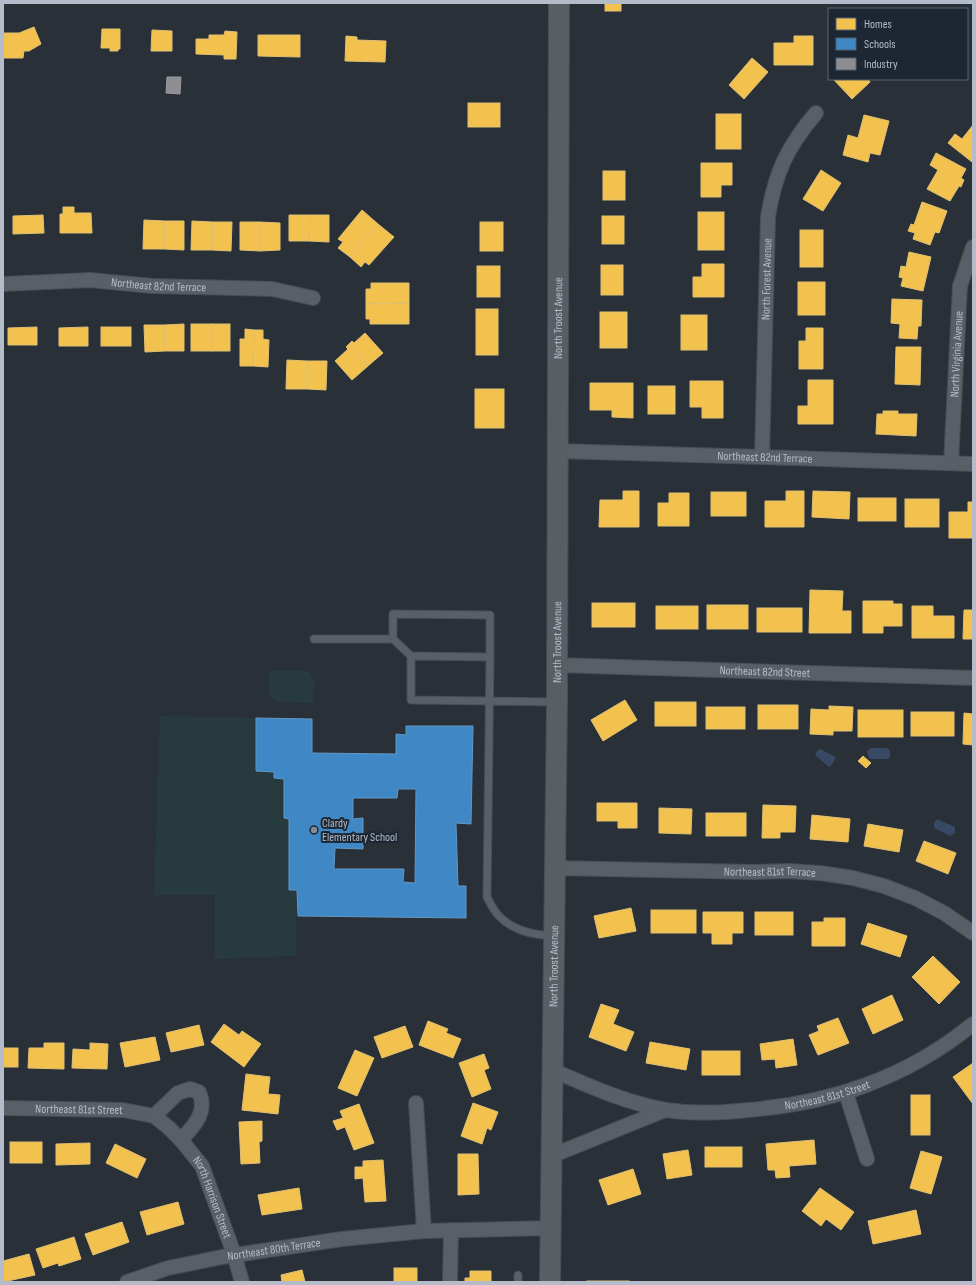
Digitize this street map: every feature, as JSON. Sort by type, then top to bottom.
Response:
[{"type":"street","name":"North Troost Avenue","points":[[550,1282],[557,702],[559,3]]},
{"type":"street","name":"North Forest Avenue","points":[[762,457],[770,209],[772,194],[779,172],[789,150],[801,131],[816,113]]},
{"type":"street","name":"North Virginia Avenue","points":[[951,463],[960,286],[973,247]]},
{"type":"street","name":"Northeast 82nd Terrace","points":[[3,284],[90,280],[152,286],[272,289],[313,298]]},
{"type":"street","name":"Northeast 82nd Terrace","points":[[557,451],[973,464]]},
{"type":"street","name":"Northeast 82nd Street","points":[[557,665],[973,678]]},
{"type":"street","name":"Northeast 81st Terrace","points":[[554,868],[754,872],[788,871],[820,873],[853,878],[884,886],[915,898],[944,913],[973,933]]},
{"type":"street","name":"Northeast 81st Street","points":[[552,1070],[625,1099],[665,1110],[686,1112],[722,1112],[767,1109],[810,1102],[846,1093],[885,1078],[946,1044],[973,1024]]},
{"type":"street","points":[[154,1116],[178,1093],[190,1089],[200,1092],[202,1098],[202,1110],[197,1122],[181,1140]]},
{"type":"street","points":[[846,1093],[867,1159]]},
{"type":"street","points":[[416,1102],[424,1231]]},
{"type":"street","name":"Northeast 81st Street","points":[[3,1108],[123,1110],[154,1116],[168,1126],[181,1140]]},
{"type":"street","name":"Northeast 81st Street","points":[[551,1156],[665,1110]]},
{"type":"street","name":"North Harrison Street","points":[[181,1140],[202,1166],[234,1254],[242,1282]]},
{"type":"street","name":"Northeast 80th Terrace","points":[[127,1282],[168,1268],[234,1254],[342,1239],[424,1231],[551,1228]]},
{"type":"street","points":[[450,1282],[451,1230]]},
{"type":"lane","points":[[393,639],[393,614],[490,615],[487,897],[498,916],[516,929],[536,935],[553,936]]},
{"type":"lane","points":[[314,639],[393,639],[411,656],[490,657]]},
{"type":"lane","points":[[411,656],[411,700],[557,702]]},
{"type":"green space","points":[[270,671],[309,671],[315,682],[313,703],[276,702],[269,694]]},
{"type":"green space","points":[[160,716],[256,718],[256,771],[274,772],[274,778],[284,779],[289,819],[289,889],[297,890],[296,956],[215,959],[215,895],[154,895]]},
{"type":"water","points":[[871,748],[887,748],[890,751],[890,757],[888,759],[870,759],[867,751]]},
{"type":"water","points":[[820,749],[836,757],[829,767],[815,755]]},
{"type":"water","points":[[936,820],[955,827],[955,833],[950,836],[934,828]]},
{"type":"building: Homes","points":[[605,3],[621,3],[621,11],[605,11]]},
{"type":"building: Homes","points":[[34,27],[41,44],[29,51],[24,51],[23,58],[3,58],[3,33],[19,33]]},
{"type":"building: Homes","points":[[102,29],[120,29],[120,49],[118,49],[118,51],[110,51],[110,48],[101,48]]},
{"type":"building: Homes","points":[[152,30],[172,31],[172,51],[151,51]]},
{"type":"building: Homes","points":[[225,31],[237,32],[236,59],[224,59],[224,55],[196,54],[196,39],[209,39],[209,35],[224,35]]},
{"type":"building: Homes","points":[[258,35],[300,35],[300,57],[258,56]]},
{"type":"building: Homes","points":[[346,36],[357,37],[357,40],[386,41],[385,62],[345,61]]},
{"type":"building: Homes","points":[[794,36],[813,36],[813,65],[774,65],[774,43],[794,43]]},
{"type":"building: Homes","points":[[752,58],[768,72],[744,99],[729,85]]},
{"type":"building: Homes","points":[[834,80],[869,80],[870,82],[852,99]]},
{"type":"building: Homes","points":[[468,103],[500,103],[500,127],[468,127]]},
{"type":"building: Homes","points":[[716,114],[741,114],[741,149],[716,149]]},
{"type":"building: Homes","points":[[864,115],[889,121],[880,155],[870,153],[868,162],[843,155],[848,135],[858,138]]},
{"type":"building: Homes","points":[[973,125],[972,162],[948,143],[955,134],[962,139]]},
{"type":"building: Homes","points":[[936,153],[966,169],[961,178],[964,180],[961,187],[959,186],[950,201],[927,189],[938,170],[930,165]]},
{"type":"building: Homes","points":[[701,163],[732,163],[732,185],[721,185],[721,197],[701,197]]},
{"type":"building: Homes","points":[[821,170],[841,183],[823,211],[803,199]]},
{"type":"building: Homes","points":[[603,171],[625,171],[625,200],[603,200]]},
{"type":"building: Homes","points":[[922,202],[947,211],[939,233],[935,232],[930,245],[913,239],[915,233],[908,231],[911,224],[914,225]]},
{"type":"building: Homes","points":[[63,207],[74,207],[74,213],[91,213],[92,233],[60,233],[60,214],[63,214]]},
{"type":"building: Homes","points":[[362,210],[378,224],[350,257],[338,248],[343,242],[338,239]]},
{"type":"building: Homes","points":[[698,212],[724,212],[724,250],[698,250]]},
{"type":"building: Homes","points":[[43,215],[44,233],[13,234],[13,216]]},
{"type":"building: Homes","points":[[289,215],[310,215],[309,241],[289,241]]},
{"type":"building: Homes","points":[[310,215],[329,215],[329,242],[309,241]]},
{"type":"building: Homes","points":[[602,216],[624,216],[624,244],[602,244]]},
{"type":"building: Homes","points":[[144,220],[165,221],[164,249],[143,249]]},
{"type":"building: Homes","points":[[165,221],[184,221],[184,250],[164,249]]},
{"type":"building: Homes","points":[[192,221],[213,222],[212,250],[191,250]]},
{"type":"building: Homes","points":[[213,222],[232,222],[231,251],[212,250]]},
{"type":"building: Homes","points":[[240,222],[260,222],[260,251],[240,250]]},
{"type":"building: Homes","points":[[260,222],[280,223],[280,250],[260,251]]},
{"type":"building: Homes","points":[[480,222],[503,222],[503,251],[480,251]]},
{"type":"building: Homes","points":[[378,224],[394,237],[369,265],[365,262],[361,267],[350,257]]},
{"type":"building: Homes","points":[[800,230],[823,230],[823,267],[800,267]]},
{"type":"building: Homes","points":[[909,252],[931,257],[923,291],[901,286],[903,278],[899,277],[901,266],[906,267]]},
{"type":"building: Homes","points":[[702,264],[724,264],[724,297],[693,297],[693,277],[702,277]]},
{"type":"building: Homes","points":[[601,265],[623,265],[623,295],[601,295]]},
{"type":"building: Homes","points":[[477,266],[500,266],[500,297],[477,297]]},
{"type":"building: Homes","points":[[798,282],[825,282],[825,315],[798,315]]},
{"type":"building: Homes","points":[[371,283],[409,283],[409,303],[366,304],[366,289],[371,289]]},
{"type":"building: Homes","points":[[892,299],[922,300],[921,326],[918,326],[917,339],[899,338],[900,324],[891,323]]},
{"type":"building: Homes","points":[[409,303],[409,324],[370,324],[370,319],[366,319],[366,304]]},
{"type":"building: Homes","points":[[476,309],[498,309],[498,355],[476,355]]},
{"type":"building: Homes","points":[[600,312],[627,312],[627,348],[600,348]]},
{"type":"building: Homes","points":[[681,315],[707,315],[707,350],[681,350]]},
{"type":"building: Homes","points":[[184,324],[184,351],[165,351],[164,325]]},
{"type":"building: Homes","points":[[191,324],[212,324],[212,351],[191,351]]},
{"type":"building: Homes","points":[[212,324],[230,324],[230,351],[212,351]]},
{"type":"building: Homes","points":[[144,325],[164,325],[165,351],[145,352]]},
{"type":"building: Homes","points":[[37,327],[37,345],[8,345],[8,328]]},
{"type":"building: Homes","points":[[88,327],[88,346],[59,346],[59,328]]},
{"type":"building: Homes","points":[[101,327],[131,327],[131,346],[101,346]]},
{"type":"building: Homes","points":[[806,328],[823,328],[823,369],[799,369],[799,341],[806,341]]},
{"type":"building: Homes","points":[[245,329],[254,330],[253,366],[240,366],[240,339],[245,339]]},
{"type":"building: Homes","points":[[254,330],[263,330],[263,339],[269,340],[268,367],[253,366]]},
{"type":"building: Homes","points":[[365,333],[383,353],[368,366],[349,344],[352,341],[354,343]]},
{"type":"building: Homes","points":[[349,344],[368,366],[352,380],[335,361],[348,349],[346,347]]},
{"type":"building: Homes","points":[[896,347],[921,347],[920,385],[895,384]]},
{"type":"building: Homes","points":[[287,360],[307,361],[307,389],[286,389]]},
{"type":"building: Homes","points":[[307,361],[327,361],[326,390],[307,389]]},
{"type":"building: Homes","points":[[808,380],[833,380],[833,424],[798,424],[798,406],[808,406]]},
{"type":"building: Homes","points":[[690,381],[723,381],[723,418],[702,418],[702,407],[690,407]]},
{"type":"building: Homes","points":[[590,383],[633,383],[633,418],[612,417],[612,410],[590,410]]},
{"type":"building: Homes","points":[[648,386],[675,386],[675,414],[648,414]]},
{"type":"building: Homes","points":[[475,389],[504,389],[504,428],[475,428]]},
{"type":"building: Homes","points":[[883,411],[898,411],[898,414],[917,414],[916,436],[876,434],[877,414],[883,414]]},
{"type":"building: Homes","points":[[623,491],[639,491],[639,527],[599,527],[600,500],[623,500]]},
{"type":"building: Homes","points":[[786,491],[804,491],[804,527],[765,527],[765,501],[786,501]]},
{"type":"building: Homes","points":[[813,491],[850,492],[849,519],[812,517]]},
{"type":"building: Homes","points":[[711,492],[746,492],[746,516],[711,516]]},
{"type":"building: Homes","points":[[669,493],[689,493],[689,526],[658,526],[658,503],[669,503]]},
{"type":"building: Homes","points":[[858,498],[896,498],[896,521],[858,521]]},
{"type":"building: Homes","points":[[905,499],[939,499],[939,527],[905,527]]},
{"type":"building: Homes","points":[[968,502],[973,502],[973,538],[949,538],[949,512],[968,512]]},
{"type":"building: Homes","points":[[810,590],[843,591],[842,611],[851,611],[851,633],[809,633]]},
{"type":"building: Homes","points":[[863,601],[893,601],[893,604],[902,604],[902,626],[883,626],[883,633],[863,633]]},
{"type":"building: Homes","points":[[592,603],[635,603],[635,627],[592,627]]},
{"type":"building: Homes","points":[[707,605],[748,605],[748,629],[707,629]]},
{"type":"building: Homes","points":[[656,606],[698,606],[698,629],[656,629]]},
{"type":"building: Homes","points":[[912,606],[933,606],[933,616],[954,616],[954,638],[912,638]]},
{"type":"building: Homes","points":[[757,608],[802,608],[802,632],[757,632]]},
{"type":"building: Homes","points":[[964,610],[973,610],[973,639],[963,639]]},
{"type":"building: Homes","points":[[625,700],[637,720],[603,741],[591,720]]},
{"type":"building: Homes","points":[[655,702],[696,702],[696,726],[655,726]]},
{"type":"building: Homes","points":[[758,705],[798,705],[798,729],[758,729]]},
{"type":"building: Homes","points":[[829,706],[853,707],[852,731],[833,731],[833,735],[810,734],[811,709],[829,710]]},
{"type":"building: Homes","points":[[706,707],[745,707],[745,729],[706,729]]},
{"type":"building: Homes","points":[[858,710],[903,710],[903,737],[858,737]]},
{"type":"building: Homes","points":[[911,712],[954,712],[954,736],[911,736]]},
{"type":"building: Homes","points":[[964,713],[973,714],[973,745],[963,744]]},
{"type":"building: Homes","points":[[863,756],[871,763],[866,768],[858,761]]},
{"type":"building: Homes","points":[[597,803],[637,803],[637,828],[618,828],[618,821],[597,821]]},
{"type":"building: Homes","points":[[763,805],[796,806],[795,832],[780,832],[780,838],[762,838]]},
{"type":"building: Homes","points":[[659,808],[692,809],[691,834],[659,833]]},
{"type":"building: Homes","points":[[706,813],[746,813],[746,836],[706,836]]},
{"type":"building: Homes","points":[[812,815],[850,819],[848,842],[810,839]]},
{"type":"building: Homes","points":[[868,824],[903,830],[899,852],[864,846]]},
{"type":"building: Homes","points":[[924,841],[956,853],[948,874],[916,861]]},
{"type":"building: Homes","points":[[631,908],[636,931],[599,938],[594,916]]},
{"type":"building: Homes","points":[[651,910],[696,910],[696,933],[651,933]]},
{"type":"building: Homes","points":[[703,912],[743,912],[743,933],[732,933],[732,944],[712,944],[712,933],[703,933]]},
{"type":"building: Homes","points":[[755,912],[793,912],[793,935],[755,935]]},
{"type":"building: Homes","points":[[824,918],[845,918],[845,946],[812,946],[812,922],[824,922]]},
{"type":"building: Homes","points":[[868,923],[907,936],[900,957],[861,944]]},
{"type":"building: Homes","points":[[933,956],[960,982],[939,1004],[912,977]]},
{"type":"building: Homes","points":[[892,995],[903,1020],[873,1034],[862,1009]]},
{"type":"building: Homes","points":[[601,1004],[619,1010],[613,1024],[634,1032],[626,1051],[589,1037]]},
{"type":"building: Homes","points":[[838,1018],[849,1043],[818,1055],[809,1035],[819,1031],[817,1026]]},
{"type":"building: Homes","points":[[428,1021],[448,1029],[446,1033],[461,1039],[453,1058],[419,1045]]},
{"type":"building: Homes","points":[[224,1024],[239,1035],[242,1031],[261,1044],[244,1067],[211,1042]]},
{"type":"building: Homes","points":[[199,1025],[204,1045],[171,1052],[166,1033]]},
{"type":"building: Homes","points":[[405,1026],[413,1047],[382,1058],[374,1037]]},
{"type":"building: Homes","points":[[155,1037],[160,1060],[125,1067],[120,1043]]},
{"type":"building: Homes","points":[[793,1039],[797,1065],[776,1068],[775,1059],[762,1060],[760,1044]]},
{"type":"building: Homes","points":[[650,1042],[690,1049],[686,1070],[646,1063]]},
{"type":"building: Homes","points":[[44,1043],[64,1043],[64,1069],[28,1068],[29,1048],[44,1048]]},
{"type":"building: Homes","points":[[90,1043],[108,1044],[107,1069],[72,1068],[73,1049],[90,1050]]},
{"type":"building: Homes","points":[[3,1048],[18,1048],[18,1067],[3,1067]]},
{"type":"building: Homes","points":[[355,1050],[374,1058],[357,1096],[338,1088]]},
{"type":"building: Homes","points":[[702,1051],[740,1051],[740,1075],[702,1075]]},
{"type":"building: Homes","points":[[484,1054],[489,1068],[484,1070],[491,1089],[472,1097],[459,1063]]},
{"type":"building: Homes","points":[[973,1063],[973,1104],[953,1077]]},
{"type":"building: Homes","points":[[246,1074],[270,1077],[268,1094],[280,1095],[278,1114],[242,1110]]},
{"type":"building: Homes","points":[[911,1095],[930,1095],[930,1135],[911,1135]]},
{"type":"building: Homes","points":[[473,1103],[498,1112],[491,1130],[487,1128],[482,1144],[461,1136]]},
{"type":"building: Homes","points":[[359,1104],[374,1143],[354,1150],[345,1127],[337,1130],[333,1121],[343,1118],[340,1111]]},
{"type":"building: Homes","points":[[262,1121],[262,1141],[259,1142],[260,1163],[241,1164],[239,1122]]},
{"type":"building: Homes","points":[[814,1140],[816,1164],[789,1166],[790,1177],[776,1178],[775,1170],[768,1170],[766,1144]]},
{"type":"building: Homes","points":[[10,1142],[42,1142],[42,1163],[10,1163]]},
{"type":"building: Homes","points":[[90,1143],[90,1164],[56,1165],[56,1144]]},
{"type":"building: Homes","points":[[115,1144],[146,1159],[137,1178],[106,1163]]},
{"type":"building: Homes","points":[[705,1147],[742,1147],[742,1167],[705,1167]]},
{"type":"building: Homes","points":[[688,1150],[692,1175],[667,1179],[663,1154]]},
{"type":"building: Homes","points":[[921,1151],[942,1157],[931,1194],[910,1188]]},
{"type":"building: Homes","points":[[458,1154],[478,1154],[479,1194],[458,1195]]},
{"type":"building: Homes","points":[[383,1160],[386,1201],[365,1202],[363,1178],[355,1179],[355,1167],[363,1167],[363,1161]]},
{"type":"building: Homes","points":[[633,1169],[641,1194],[608,1205],[599,1180]]},
{"type":"building: Homes","points":[[299,1188],[302,1209],[262,1215],[258,1195]]},
{"type":"building: Homes","points":[[820,1188],[854,1212],[841,1230],[826,1219],[821,1226],[802,1211]]},
{"type":"building: Homes","points":[[178,1202],[184,1224],[147,1235],[140,1212]]},
{"type":"building: Homes","points":[[916,1210],[921,1234],[873,1244],[868,1221]]},
{"type":"building: Homes","points":[[122,1222],[129,1242],[93,1255],[85,1234]]},
{"type":"building: Homes","points":[[74,1237],[81,1259],[59,1266],[58,1263],[43,1268],[36,1249]]},
{"type":"building: Homes","points":[[29,1254],[35,1275],[3,1282],[3,1261]]},
{"type":"building: Homes","points":[[394,1268],[417,1268],[417,1282],[394,1282]]},
{"type":"building: Homes","points":[[302,1270],[305,1282],[282,1282],[281,1275]]},
{"type":"building: Homes","points":[[470,1271],[491,1271],[491,1282],[465,1282],[465,1278],[470,1278]]},
{"type":"building: Homes","points":[[629,1281],[629,1282],[587,1282]]},
{"type":"building: Schools","name":"Clardy Elementary School","points":[[256,718],[312,719],[312,753],[396,754],[396,734],[406,735],[406,726],[473,726],[471,824],[456,823],[458,886],[466,886],[466,918],[298,916],[297,890],[289,890],[289,819],[284,818],[284,779],[274,778],[274,772],[256,771]],"holes":[[[398,789],[416,789],[415,883],[403,882],[404,869],[334,869],[335,848],[363,849],[363,818],[353,819],[353,798],[397,798]]]},
{"type":"building: Industry","points":[[167,77],[181,77],[180,94],[166,93]]},
{"type":"place","name":"Clardy Elementary School","points":[[314,830]]}]
